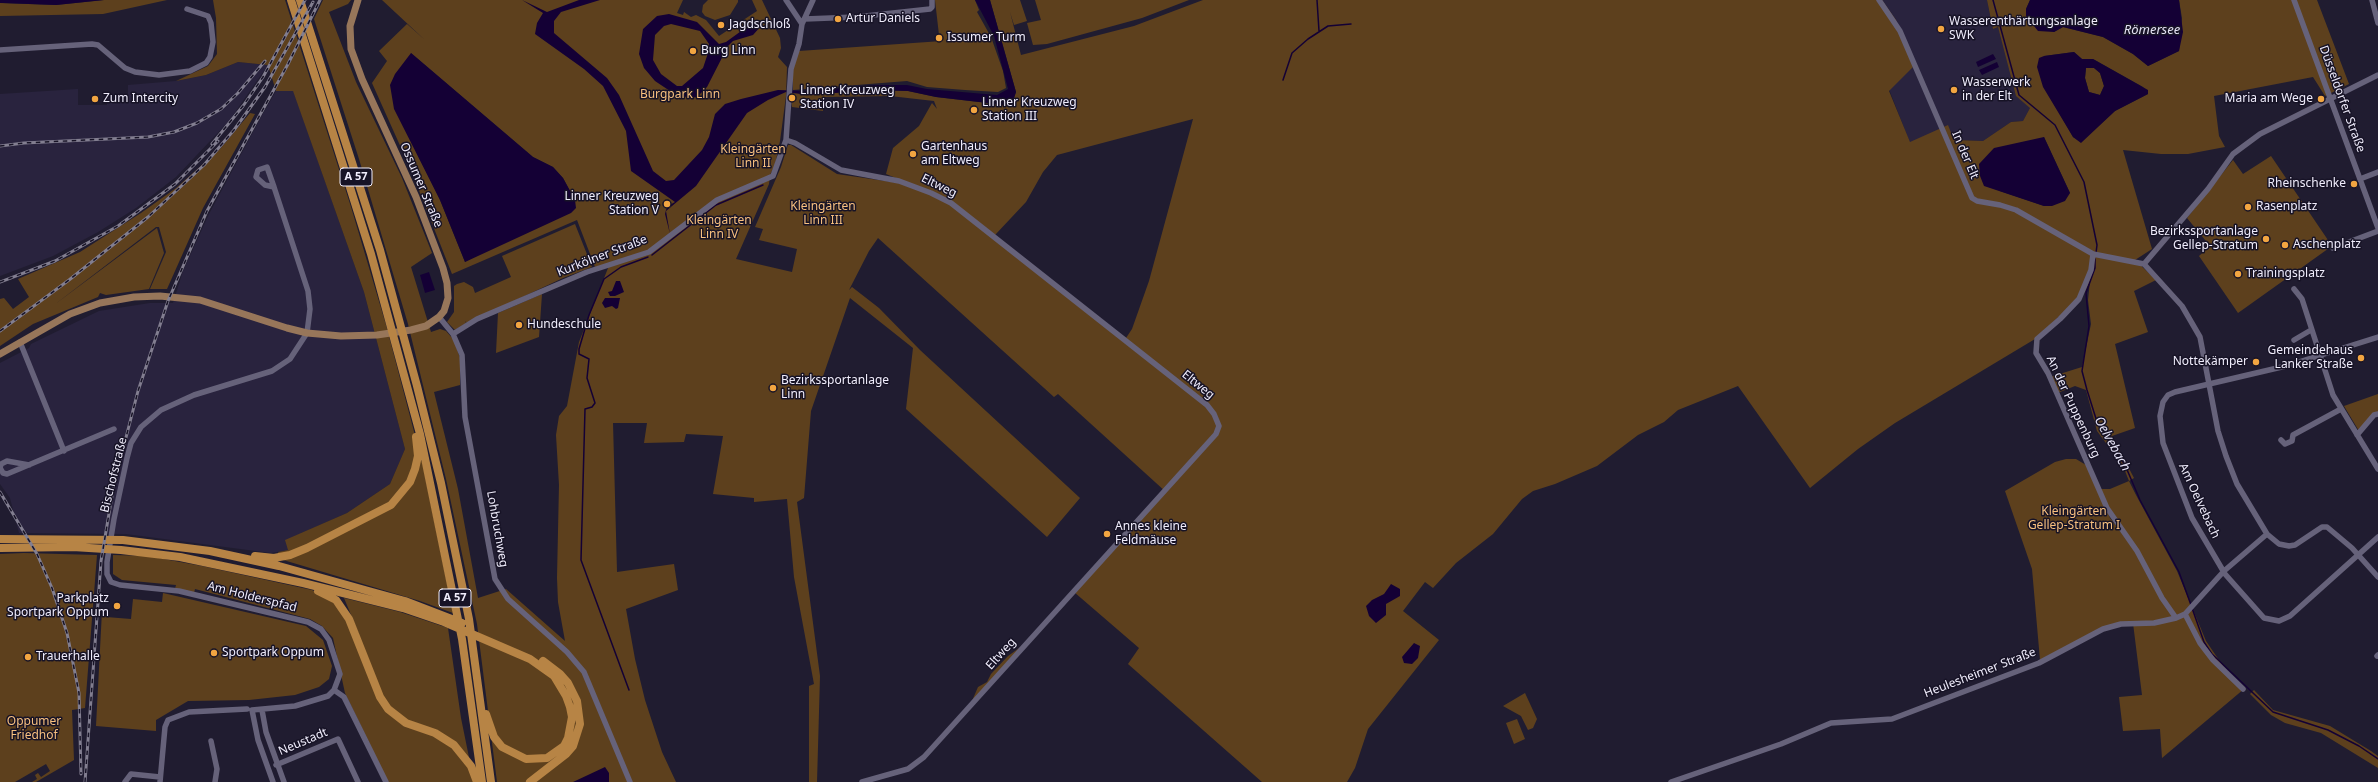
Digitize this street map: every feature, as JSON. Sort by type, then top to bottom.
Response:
[{"type":"highway","name":"A 57","points":[[291,0],[390,318],[416,417],[448,563],[461,631],[482,782]]},
{"type":"highway","name":"A 57","points":[[300,0],[406,342],[441,483],[463,586],[491,782]]},
{"type":"highway","points":[[210,552],[219,550],[274,558],[290,555],[307,548],[391,505],[410,482],[415,469],[418,456],[414,423],[416,417]]},
{"type":"highway","points":[[1,539],[122,540],[210,552],[293,570],[405,601],[486,637],[533,654],[547,664],[568,683],[577,701],[580,724],[573,746],[556,762],[530,782]]},
{"type":"highway","points":[[3,548],[121,550],[180,557],[291,581],[443,619]]},
{"type":"highway","points":[[291,581],[326,594],[343,608],[350,619],[380,697],[388,709],[406,723],[435,733],[454,745],[471,766],[477,782]]},
{"type":"highway","points":[[479,691],[494,737],[502,747],[516,755],[536,760],[547,758],[564,746],[568,738],[572,717],[566,696],[554,676],[530,660],[486,637]]},
{"type":"main road","name":"Ossumer Straße","points":[[358,0],[350,26],[351,49],[362,79],[416,198],[443,268],[447,283],[448,298],[444,311],[439,318]]},
{"type":"main road","points":[[0,354],[70,314],[100,303],[134,297],[174,296],[213,304],[307,333],[341,336],[377,335],[426,326],[439,318]]},
{"type":"street","points":[[786,0],[803,22],[932,7],[932,0]]},
{"type":"street","name":"Kurkölner Straße","points":[[454,334],[477,319],[587,272],[629,260],[652,251],[717,200],[773,176],[786,140],[789,86],[803,22],[813,0]]},
{"type":"street","name":"In der Elt","points":[[1879,0],[1900,31],[1972,198],[1977,201],[2000,205],[2029,216],[2096,254]]},
{"type":"street","name":"Düsseldorfer Straße","points":[[2294,0],[2378,229],[2333,248]]},
{"type":"street","points":[[2372,0],[2378,22]]},
{"type":"street","points":[[0,50],[92,44],[98,46],[125,68],[135,72],[159,75],[190,70],[206,63],[210,57],[213,42],[211,23],[208,16],[187,9]]},
{"type":"street","points":[[2144,264],[2208,189],[2231,156],[2260,134],[2378,75]]},
{"type":"street","name":"Eltweg","points":[[786,140],[795,142],[841,170],[900,181],[931,192],[951,203],[1207,405],[1218,423],[1216,434],[924,757],[908,770],[876,781],[862,782]]},
{"type":"street","points":[[2360,179],[2378,172]]},
{"type":"street","points":[[274,187],[309,298],[310,309],[307,333]]},
{"type":"street","points":[[2096,254],[2144,264],[2182,306],[2200,337],[2218,431],[2231,470],[2237,484],[2267,534],[2279,544],[2289,546],[2295,545],[2322,527],[2327,527],[2358,555],[2378,577]]},
{"type":"street","name":"An der Puppenburg","points":[[2096,254],[2079,299],[2060,319],[2037,339],[2036,353],[2048,373],[2107,508],[2137,551],[2162,598],[2176,618]]},
{"type":"street","points":[[2294,289],[2302,299],[2333,395],[2378,469]]},
{"type":"street","points":[[439,318],[454,334]]},
{"type":"street","points":[[2294,340],[2311,330]]},
{"type":"street","name":"Bischofstraße","points":[[111,582],[107,574],[107,562],[114,520],[131,443],[141,427],[161,410],[194,395],[272,371],[290,359],[307,333]]},
{"type":"street","name":"Lohbruchweg","points":[[454,334],[462,355],[465,417],[495,579],[508,600],[567,652],[584,672],[630,782]]},
{"type":"street","name":"Am Oelvebach","points":[[2378,337],[2320,357],[2178,391],[2168,395],[2160,410],[2161,429],[2166,451],[2181,493],[2206,543],[2224,571],[2256,611],[2264,618],[2279,621],[2290,616],[2378,538]]},
{"type":"street","points":[[20,342],[64,451]]},
{"type":"street","points":[[2281,440],[2285,444],[2292,440],[2293,435],[2341,409]]},
{"type":"street","points":[[2357,435],[2374,415],[2378,414]]},
{"type":"street","name":"Bischofstraße","points":[[29,465],[114,429]]},
{"type":"street","name":"Heulesheimer Straße","points":[[1671,782],[1781,744],[1831,723],[1892,718],[2039,663],[2103,629],[2121,624],[2154,623],[2176,618],[2185,614],[2192,608],[2224,571],[2267,534]]},
{"type":"street","name":"Am Holderspfad","points":[[111,582],[120,585],[180,591],[308,622],[321,629],[329,640],[340,674],[334,690]]},
{"type":"street","points":[[2185,614],[2200,642],[2213,660],[2243,690]]},
{"type":"street","points":[[125,782],[131,774],[160,779],[164,731],[168,720],[190,712],[262,710],[295,706],[328,696],[334,690],[344,697],[386,782]]},
{"type":"street","points":[[249,710],[258,740],[274,782]]},
{"type":"street","points":[[262,710],[266,732],[276,765],[284,782]]},
{"type":"street","name":"Neustadt","points":[[276,765],[338,739],[358,782]]},
{"type":"street","points":[[211,741],[217,769],[215,782]]},
{"type":"shaded area","name":"Wasserwerk in der Elt","points":[[1882,0],[1987,0],[1993,29],[1998,27],[2030,108],[2023,121],[2011,122],[1983,141],[1954,140],[1910,143],[1889,89]]},
{"type":"shaded area","points":[[238,62],[268,65],[229,121],[176,177],[136,208],[98,232],[53,256],[0,276],[0,94],[78,89],[78,105],[107,105],[107,98],[128,96],[128,85],[176,81],[206,75]]},
{"type":"shaded area","points":[[293,90],[364,292],[405,449],[390,484],[347,513],[286,540],[289,550],[271,553],[126,534],[19,533],[10,498],[0,484],[0,363],[29,348],[31,344],[99,311],[150,303],[173,303],[183,271],[209,214],[261,117],[276,91]]},
{"type":"green space","points":[[104,0],[167,0],[103,14],[0,16],[0,3],[56,5]]},
{"type":"green space","points":[[213,0],[285,0],[351,207],[386,325],[423,466],[453,613],[420,601],[280,559],[278,552],[288,550],[285,540],[347,513],[390,484],[405,449],[364,292],[293,91],[276,91],[268,65],[238,62],[206,75],[176,81],[208,66],[217,54],[216,18]]},
{"type":"green space","points":[[323,0],[351,0],[348,4],[329,12],[356,82],[402,178],[432,253],[411,267],[431,332],[440,329],[446,331],[454,340],[460,358],[460,385],[434,392],[458,489],[478,598],[506,589],[565,641],[558,602],[557,578],[559,485],[556,435],[559,416],[567,406],[579,342],[610,263],[595,267],[577,220],[452,274],[411,170],[372,83],[387,61],[379,51],[407,24],[425,40],[382,0],[683,0],[677,13],[683,15],[684,12],[691,17],[696,15],[706,20],[719,36],[757,11],[752,0],[762,0],[780,38],[781,48],[778,57],[787,67],[786,96],[775,165],[770,175],[769,184],[736,259],[792,272],[797,249],[759,240],[763,229],[755,227],[781,167],[788,145],[791,145],[837,174],[899,183],[930,194],[948,203],[1126,338],[1132,329],[1149,281],[1193,119],[1057,155],[1043,172],[1026,202],[995,235],[950,200],[886,174],[893,148],[919,126],[932,103],[937,109],[934,101],[890,96],[823,97],[823,111],[792,107],[790,92],[808,94],[875,90],[908,91],[936,97],[1005,105],[1013,101],[1016,92],[990,0],[1020,0],[1027,21],[1014,25],[1010,12],[1021,55],[1134,26],[1203,0],[1882,0],[1896,20],[1913,67],[1889,91],[1910,142],[1948,125],[1954,140],[1983,141],[2011,122],[2023,121],[2030,108],[2016,96],[1998,27],[1993,29],[1987,0],[2030,0],[2026,9],[2054,32],[2063,27],[2103,37],[2133,54],[2148,66],[2179,51],[2182,18],[2179,0],[2317,0],[2349,84],[2325,96],[2313,77],[2214,96],[2219,136],[2225,147],[2188,154],[2161,154],[2123,150],[2152,249],[2135,260],[2156,280],[2134,291],[2148,332],[2115,344],[2135,428],[2112,436],[2134,478],[2129,481],[2123,466],[2097,431],[2086,390],[2075,386],[2055,394],[2050,377],[2082,367],[2091,324],[2088,300],[2090,281],[2084,293],[2035,339],[1895,423],[1858,449],[1810,488],[1738,386],[1678,410],[1664,422],[1638,435],[1597,466],[1555,484],[1533,491],[1522,499],[1493,534],[1456,563],[1433,588],[1425,582],[1403,611],[1439,640],[1368,729],[1355,768],[1347,782],[1262,782],[1128,664],[1139,648],[1074,592],[1166,492],[1058,394],[1054,397],[878,238],[869,251],[849,290],[852,287],[879,308],[920,350],[1080,498],[1047,537],[906,409],[913,348],[850,298],[811,411],[804,498],[797,502],[820,676],[817,782],[809,782],[809,686],[814,684],[794,577],[787,499],[754,502],[754,498],[713,494],[723,436],[686,434],[684,442],[644,443],[647,423],[613,423],[617,572],[674,564],[678,590],[626,609],[635,659],[645,700],[662,752],[676,782],[497,782],[477,624],[446,479],[408,324],[359,159],[314,19]],"holes":[[[2074,52],[2082,59],[2093,59],[2143,87],[2148,94],[2115,111],[2081,142],[2073,137],[2053,102],[2044,56]],[[411,53],[533,157],[553,167],[563,178],[575,200],[465,262],[440,200],[417,153]],[[2044,137],[2070,193],[2044,206],[2000,191]]]},
{"type":"green space","points":[[708,0],[738,0],[738,2],[730,15],[715,20],[705,16],[702,12],[703,5]]},
{"type":"green space","points":[[935,0],[975,0],[979,10],[977,12],[991,37],[1003,71],[1006,88],[998,92],[965,90],[927,87],[907,81],[793,90],[793,69],[799,51],[942,41],[942,35],[939,35]]},
{"type":"green space","points":[[1035,0],[1189,0],[1142,18],[1047,44],[1033,45],[1027,23],[1041,20]]},
{"type":"green space","points":[[2086,68],[2094,68],[2100,73],[2104,86],[2100,95],[2089,92],[2085,78]]},
{"type":"green space","points":[[250,113],[255,114],[203,208],[167,289],[150,289],[166,252],[159,227],[156,227],[54,305],[157,228],[164,253],[149,289],[106,295],[100,293],[98,297],[33,324],[0,346],[0,299],[4,298],[13,309],[29,297],[18,279],[80,252],[141,213],[176,188],[220,149]]},
{"type":"green space","name":"Bezirkssportanlage Gellep-Stratum","points":[[2271,156],[2332,246],[2238,313],[2199,256],[2210,246],[2187,218],[2233,160],[2243,174]]},
{"type":"green space","points":[[575,224],[592,267],[563,278],[467,323],[465,321],[466,323],[455,330],[447,322],[454,312],[454,286],[464,282],[473,287],[475,293],[511,277],[502,256]]},
{"type":"green space","name":"Hundeschule","points":[[542,294],[539,337],[496,353],[498,313]]},
{"type":"green space","points":[[2378,394],[2378,412],[2359,431],[2344,406]]},
{"type":"green space","name":"Kleingärten Gellep-Stratum I","points":[[2066,459],[2076,459],[2086,465],[2110,518],[2125,537],[2099,489],[2110,489],[2129,481],[2177,571],[2206,641],[2223,666],[2244,689],[2162,758],[2160,729],[2123,731],[2119,697],[2142,695],[2133,623],[2116,623],[2040,660],[2032,569],[2005,491],[2055,462]]},
{"type":"green space","name":"Oppumer Friedhof","points":[[24,553],[97,555],[85,708],[72,710],[74,760],[36,782],[32,782],[37,779],[35,775],[38,773],[41,777],[50,771],[46,764],[15,782],[0,782],[0,554]]},
{"type":"green space","points":[[113,555],[147,556],[202,566],[312,590],[330,599],[359,634],[344,598],[400,612],[448,628],[461,718],[474,782],[388,782],[345,693],[333,638],[322,626],[310,619],[195,589],[194,593],[175,589],[176,585],[122,580],[113,574]]},
{"type":"green space","name":"Sportpark Oppum","points":[[163,593],[306,626],[323,640],[332,666],[329,679],[319,687],[295,695],[249,700],[188,701],[156,720],[156,731],[96,726],[102,611],[106,617],[131,619],[133,599],[162,602]]},
{"type":"green space","points":[[1022,646],[972,701],[978,687],[987,682],[991,674],[1008,656]]},
{"type":"green space","points":[[2254,690],[2273,710],[2330,726],[2371,751],[2378,756],[2378,768],[2321,733],[2285,723],[2271,715],[2250,694]]},
{"type":"green space","points":[[1525,693],[1537,719],[1533,728],[1528,730],[1521,716],[1503,706]]},
{"type":"green space","points":[[1517,719],[1525,739],[1514,744],[1506,723]]},
{"type":"water","points":[[0,0],[104,0],[56,5],[0,3]]},
{"type":"water","points":[[522,0],[547,12],[579,0],[600,0],[561,12],[554,21],[554,33],[607,78],[619,95],[653,171],[666,181],[674,180],[702,150],[709,137],[715,114],[725,104],[741,99],[778,90],[808,91],[875,85],[907,85],[927,89],[997,95],[1008,89],[994,36],[975,0],[990,0],[1016,92],[1013,101],[1005,105],[936,97],[908,91],[875,90],[808,95],[786,92],[768,100],[747,113],[696,186],[666,211],[670,234],[665,214],[666,210],[668,206],[675,202],[631,171],[626,131],[603,86],[584,69],[535,34],[537,23],[543,13]]},
{"type":"water","name":"Römersee","points":[[2030,0],[2179,0],[2183,32],[2179,51],[2148,66],[2133,54],[2103,37],[2063,27],[2054,32],[2038,31],[2026,16],[2026,9]]},
{"type":"water","points":[[669,14],[697,22],[719,44],[726,42],[755,21],[761,26],[753,35],[733,41],[728,46],[707,87],[697,97],[689,98],[670,91],[655,81],[644,68],[639,54],[643,29],[657,16]],"holes":[[[671,24],[700,31],[709,44],[709,50],[703,68],[682,86],[677,86],[661,74],[653,60],[655,35],[664,26]]]},
{"type":"water","points":[[2074,52],[2082,59],[2093,59],[2148,90],[2148,94],[2115,111],[2081,143],[2073,137],[2043,87],[2037,67],[2039,58]],"holes":[[[2086,68],[2094,68],[2100,73],[2104,86],[2100,95],[2089,92],[2085,78]]]},
{"type":"water","points":[[411,53],[533,157],[553,167],[563,178],[575,200],[576,208],[571,213],[465,262],[440,200],[394,109],[390,85],[395,74]]},
{"type":"water","points":[[1993,54],[1996,59],[1978,67],[1976,62]]},
{"type":"water","points":[[1997,62],[1999,67],[1982,75],[1979,70]]},
{"type":"water","points":[[2044,137],[2070,193],[2065,201],[2052,206],[2044,206],[1984,186],[1980,176],[1979,164],[1994,148]]},
{"type":"water","points":[[429,272],[435,290],[425,293],[420,275]]},
{"type":"water","points":[[616,281],[620,281],[624,292],[615,296],[610,296],[608,292],[612,291]]},
{"type":"water","points":[[605,298],[620,298],[618,308],[616,309],[612,306],[605,308],[602,303]]},
{"type":"water","points":[[1391,584],[1400,589],[1400,596],[1386,604],[1386,615],[1376,623],[1369,616],[1366,606],[1372,600],[1384,594]]},
{"type":"water","points":[[1414,643],[1420,646],[1418,658],[1412,664],[1404,663],[1402,657]]},
{"type":"water","points":[[605,767],[609,773],[609,782],[573,782]]},
{"type":"waterway","points":[[1317,0],[1319,31]]},
{"type":"waterway","name":"Oelvebach","points":[[1993,0],[2019,95],[2055,125],[2084,182],[2097,245],[2096,253]]},
{"type":"waterway","points":[[1283,80],[1292,53],[1308,39],[1328,26],[1351,24]]},
{"type":"waterway","points":[[652,255],[716,205],[763,185]]},
{"type":"waterway","points":[[629,690],[581,560],[585,409],[592,407],[595,403],[587,378],[589,359],[579,354],[579,349],[589,315],[604,279],[621,267],[648,257]]},
{"type":"waterway","name":"Oelvebach","points":[[2095,259],[2095,268],[2086,293],[2089,326],[2082,371],[2087,390],[2098,425],[2125,465],[2140,500],[2179,572],[2191,605]]},
{"type":"waterway","name":"Oelvebach","points":[[2192,608],[2204,642],[2212,654],[2273,712],[2328,730],[2359,746],[2378,759]]},
{"type":"railway","points":[[212,144],[243,106],[263,77],[305,0]]},
{"type":"railway","points":[[85,782],[101,561],[114,484],[138,391],[168,301],[207,211],[288,64],[320,0]]},
{"type":"railway","points":[[0,331],[69,280],[148,217],[204,165],[234,130],[265,87],[313,2]]},
{"type":"railway","points":[[0,146],[24,143],[148,137],[174,132],[197,123],[221,109],[238,93],[265,61]]},
{"type":"railway","points":[[0,282],[55,261],[118,226],[175,184],[218,141]]},
{"type":"railway","points":[[0,492],[37,554],[52,588],[67,633],[79,693],[81,774]]},
{"type":"place","name":"Artur Daniels","points":[[838,19]]},
{"type":"place","name":"Jagdschloß","points":[[721,25]]},
{"type":"place","name":"Wasserenthärtungsanlage SWK","points":[[1941,29]]},
{"type":"place","name":"Issumer Turm","points":[[939,38]]},
{"type":"place","name":"Burg Linn","points":[[693,51]]},
{"type":"place","name":"Wasserwerk in der Elt","points":[[1954,90]]},
{"type":"place","name":"Linner Kreuzweg Station IV","points":[[792,98]]},
{"type":"place","name":"Zum Intercity","points":[[95,99]]},
{"type":"place","name":"Maria am Wege","points":[[2321,99]]},
{"type":"place","name":"Linner Kreuzweg Station III","points":[[974,110]]},
{"type":"place","name":"Gartenhaus am Eltweg","points":[[913,154]]},
{"type":"place","name":"Rheinschenke","points":[[2354,184]]},
{"type":"place","name":"Linner Kreuzweg Station V","points":[[667,204]]},
{"type":"place","name":"Rasenplatz","points":[[2248,207]]},
{"type":"place","name":"Bezirkssportanlage Gellep-Stratum","points":[[2266,239]]},
{"type":"place","name":"Aschenplatz","points":[[2285,245]]},
{"type":"place","name":"Trainingsplatz","points":[[2238,274]]},
{"type":"place","name":"Hundeschule","points":[[519,325]]},
{"type":"place","name":"Gemeindehaus Lanker Straße","points":[[2361,358]]},
{"type":"place","name":"Nottekämper","points":[[2256,362]]},
{"type":"place","name":"Bezirkssportanlage Linn","points":[[773,388]]},
{"type":"place","name":"Annes kleine Feldmäuse","points":[[1107,534]]},
{"type":"place","name":"Parkplatz Sportpark Oppum","points":[[117,606]]},
{"type":"place","name":"Sportpark Oppum","points":[[214,653]]},
{"type":"place","name":"Trauerhalle","points":[[28,657]]},
{"type":"park label","name":"Burgpark Linn","points":[[680,95]]},
{"type":"park label","name":"Kleingärten Linn II","points":[[753,157]]},
{"type":"park label","name":"Kleingärten Linn III","points":[[823,214]]},
{"type":"park label","name":"Kleingärten Linn IV","points":[[719,228]]}]
